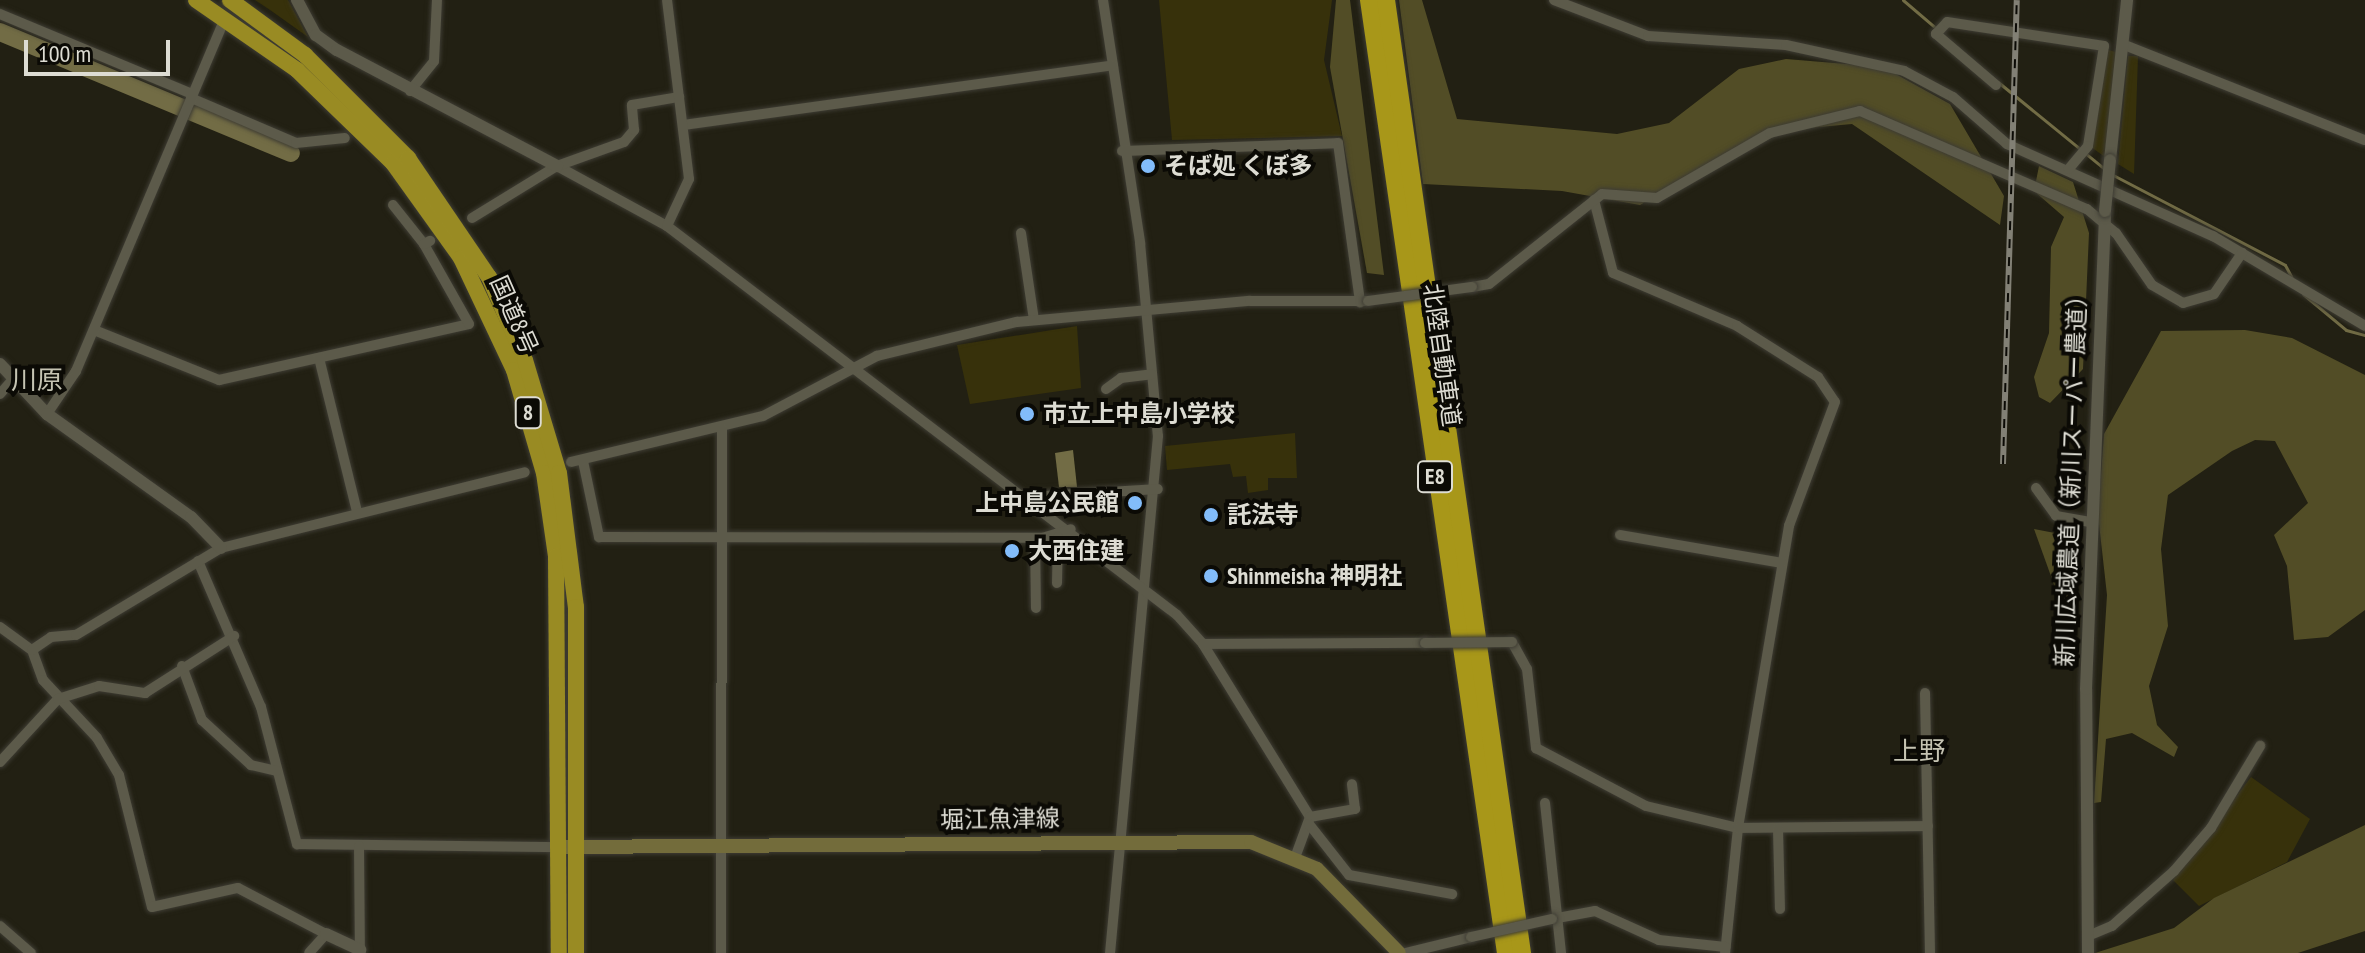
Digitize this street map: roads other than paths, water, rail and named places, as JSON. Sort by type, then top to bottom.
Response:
[{"type":"highway","name":"国道8号","points":[[196,0],[297,70],[393,163],[491,313],[528,411],[550,506],[561,652],[559,953]]},
{"type":"highway","name":"国道8号","points":[[231,0],[305,55],[380,125],[465,237],[508,315],[551,437],[568,527],[578,846],[576,953]]},
{"type":"highway","name":"北陸自動車道","points":[[1369,0],[1506,953]]},
{"type":"highway","name":"北陸自動車道","points":[[1386,0],[1522,953]]},
{"type":"main road","name":"堀江魚津線","points":[[560,847],[1224,839],[1296,855]]},
{"type":"main road","points":[[1296,855],[1399,953]]},
{"type":"street","points":[[47,414],[94,330],[231,0]]},
{"type":"street","points":[[297,0],[316,35],[410,91],[667,226],[852,368],[1071,529],[1145,587],[1203,644],[1310,821],[1349,875],[1452,894]]},
{"type":"street","points":[[410,91],[434,61],[437,0]]},
{"type":"street","points":[[667,0],[689,179],[667,226]]},
{"type":"street","points":[[1103,0],[1147,315],[1158,489],[1145,587],[1135,628],[1134,753],[1110,953]]},
{"type":"street","points":[[1554,0],[1648,36],[1786,45],[1904,71],[1953,97],[2007,144],[2069,169],[2242,253],[2365,326]]},
{"type":"street","name":"新川広域農道（新川スーパー農道）","points":[[2088,953],[2091,522],[2104,217],[2127,0]]},
{"type":"street","points":[[0,14],[296,143],[345,138]]},
{"type":"street","points":[[1996,85],[1940,30],[2104,46],[2085,149],[2069,169]]},
{"type":"street","points":[[2122,44],[2365,140]]},
{"type":"street","points":[[683,125],[1113,65]]},
{"type":"street","points":[[472,218],[557,166],[624,142],[634,130],[632,105],[679,97]]},
{"type":"street","points":[[571,462],[722,429],[763,416],[852,368],[901,348],[1034,320],[1147,315],[1250,301],[1364,302],[1489,284],[1602,194],[1640,202],[1657,198],[1770,133],[1860,111],[2064,197],[2104,217],[2152,285],[2183,303],[2214,294],[2242,253]]},
{"type":"street","points":[[1122,151],[1338,143],[1364,302]]},
{"type":"street","points":[[1406,953],[1595,911],[1659,940],[1726,950],[1738,828],[1782,563],[1835,402],[1831,389],[1737,326],[1613,273],[1594,200]]},
{"type":"street","points":[[94,330],[219,380],[469,324],[427,242],[393,205]]},
{"type":"street","points":[[1021,233],[1034,320]]},
{"type":"street","points":[[319,358],[357,511]]},
{"type":"street","points":[[0,364],[47,414],[191,517],[221,548]]},
{"type":"street","points":[[1106,389],[1121,378],[1152,374]]},
{"type":"street","points":[[0,394],[13,379]]},
{"type":"street","points":[[721,953],[722,429]]},
{"type":"street","points":[[583,461],[599,537],[1035,538],[1058,537],[1071,529]]},
{"type":"street","points":[[32,650],[51,637],[76,635],[221,548],[357,511],[525,472]]},
{"type":"street","points":[[2036,488],[2056,516],[2091,522]]},
{"type":"street","points":[[1028,497],[1158,489]]},
{"type":"street","points":[[1620,535],[1782,563]]},
{"type":"street","points":[[1057,583],[1058,537]]},
{"type":"street","points":[[1035,538],[1036,608]]},
{"type":"street","points":[[198,561],[234,636],[297,844],[560,847]]},
{"type":"street","points":[[0,627],[32,650],[58,699],[97,738],[119,775],[152,907],[238,888],[360,952],[359,846]]},
{"type":"street","points":[[0,762],[58,699],[99,686],[145,693],[182,666],[234,636]]},
{"type":"street","points":[[1203,644],[1512,642],[1527,669],[1536,748],[1675,817],[1738,828],[1928,826]]},
{"type":"street","points":[[182,666],[202,720],[251,765],[276,771]]},
{"type":"street","points":[[1925,693],[1930,953]]},
{"type":"street","points":[[2088,936],[2112,926],[2174,871],[2211,828],[2260,746]]},
{"type":"street","points":[[1310,821],[1355,809],[1352,784]]},
{"type":"street","points":[[1545,803],[1554,918],[1561,953]]},
{"type":"street","points":[[1296,855],[1310,821]]},
{"type":"street","points":[[1778,829],[1780,909]]},
{"type":"street","points":[[0,926],[31,953]]},
{"type":"street","points":[[309,953],[326,934]]},
{"type":"waterway","points":[[1903,0],[1938,30]]},
{"type":"waterway","points":[[0,32],[291,153]]},
{"type":"waterway","points":[[1998,82],[2107,171]]},
{"type":"waterway","points":[[2113,175],[2285,265],[2292,278]]},
{"type":"waterway","points":[[2303,294],[2346,330],[2365,335]]},
{"type":"railway","points":[[2003,464],[2017,0]]},
{"type":"place","name":"そば処 くぼ多","points":[[1148,166]]},
{"type":"place","name":"市立上中島小学校","points":[[1027,414]]},
{"type":"place","name":"上中島公民館","points":[[1135,503]]},
{"type":"place","name":"託法寺","points":[[1211,515]]},
{"type":"place","name":"大西住建","points":[[1012,551]]},
{"type":"place","name":"Shinmeisha 神明社","points":[[1211,576]]},
{"type":"district","name":"川原","points":[[37,380]]},
{"type":"district","name":"上野","points":[[1919,751]]}]
